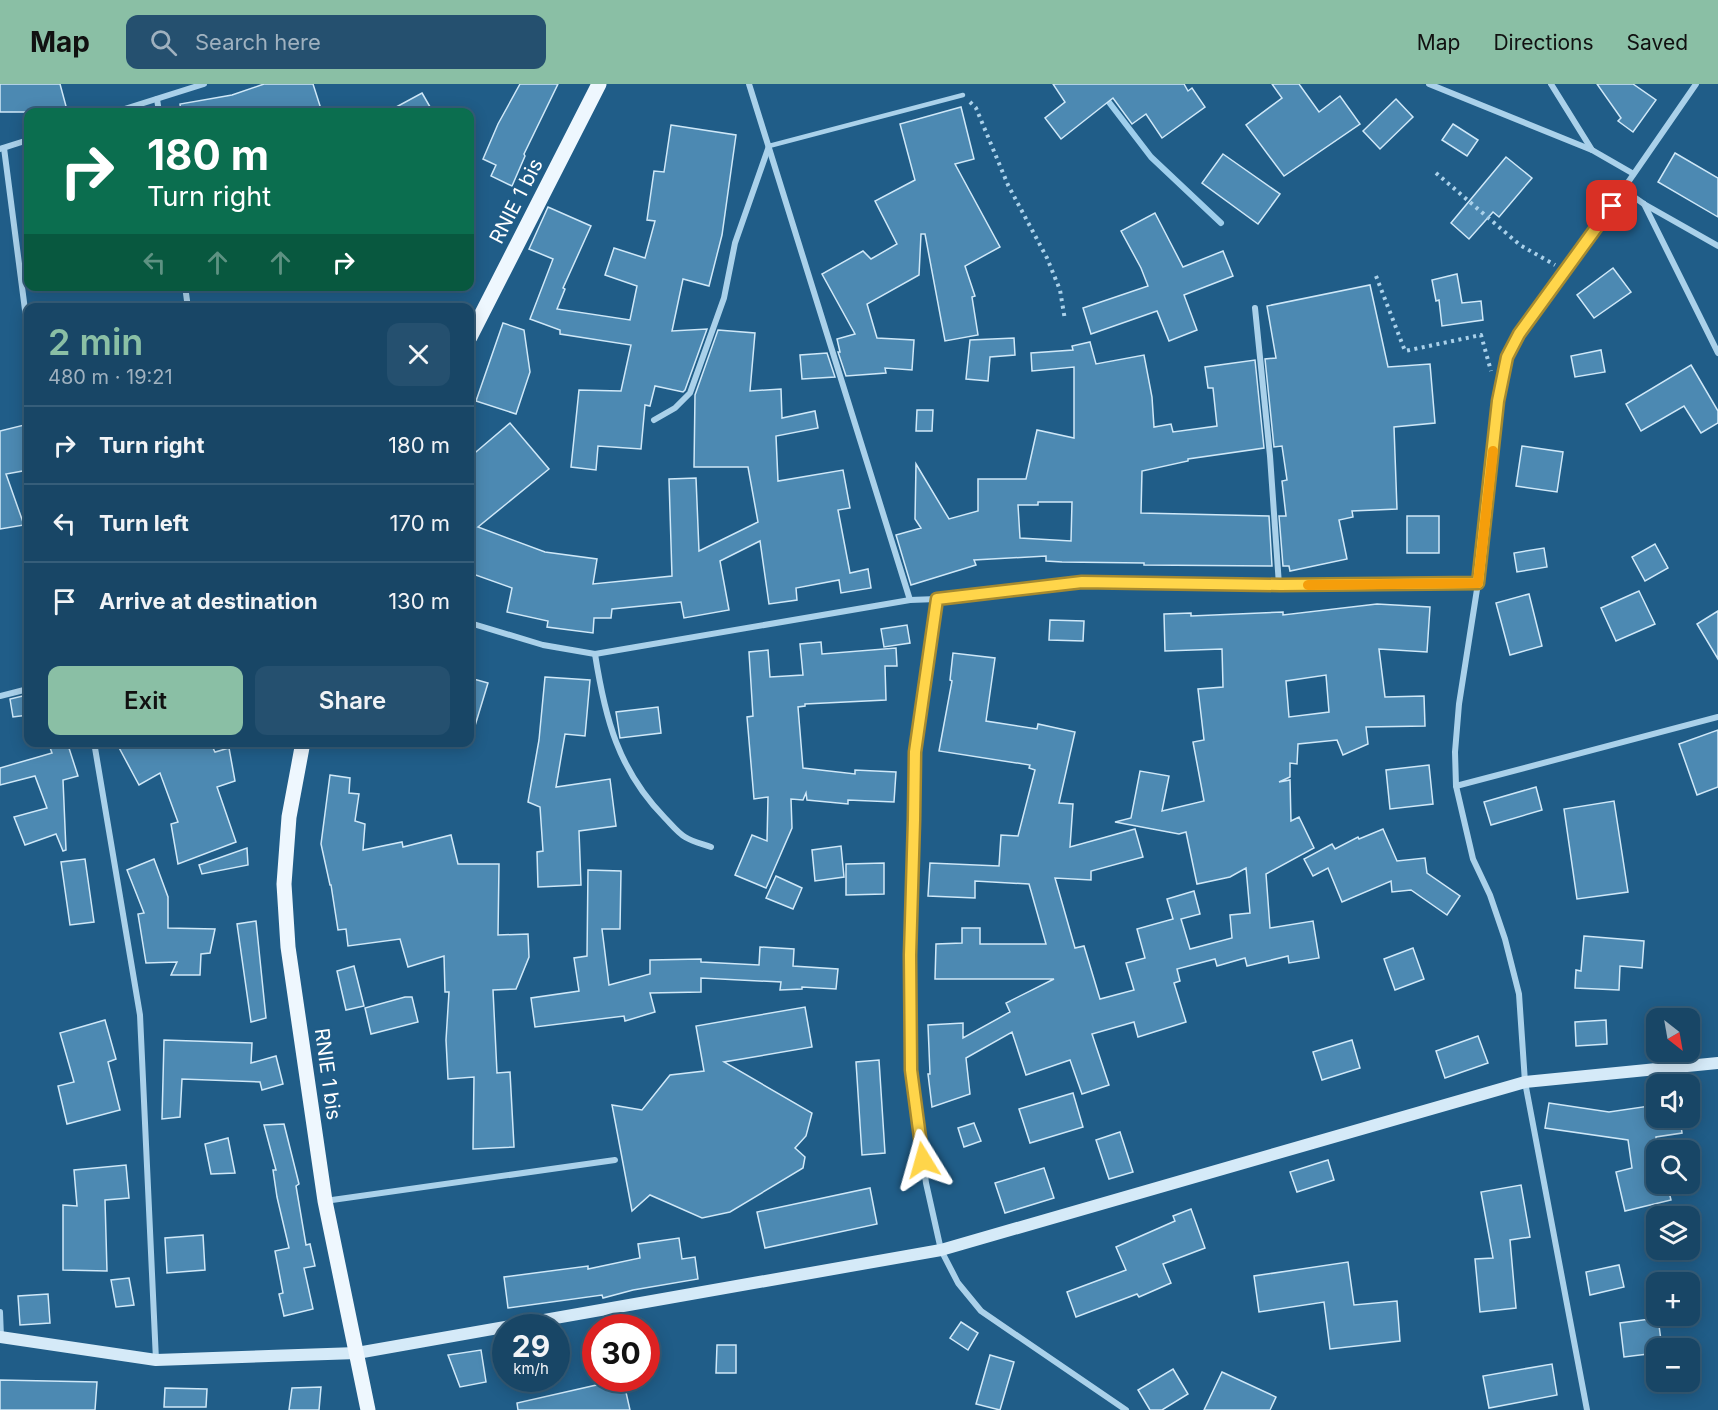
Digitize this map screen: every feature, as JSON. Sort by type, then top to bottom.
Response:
[{"type":"main road","name":"RNIE 1 bis","points":[[474,330],[599,84]]},
{"type":"main road","name":"RNIE 1 bis","points":[[302,747],[289,817],[284,884],[288,947],[326,1201],[368,1410]]},
{"type":"street","points":[[128,108],[204,84]]},
{"type":"street","points":[[749,84],[910,600]]},
{"type":"street","points":[[1429,84],[1592,150],[1632,173]]},
{"type":"street","points":[[1551,84],[1592,150]]},
{"type":"street","points":[[1587,1410],[1525,1082],[1519,994],[1505,939],[1490,896],[1473,859],[1456,786],[1455,752],[1459,704],[1478,583],[1498,401],[1507,357],[1519,334],[1566,272],[1624,190],[1632,173],[1696,84]]},
{"type":"street","points":[[157,99],[158,108]]},
{"type":"street","points":[[24,141],[2,148],[24,305]]},
{"type":"street","points":[[654,420],[675,408],[690,393],[724,298],[735,243],[769,146]]},
{"type":"street","points":[[1624,190],[1718,246]]},
{"type":"street","points":[[1644,204],[1718,353]]},
{"type":"street","points":[[1255,308],[1280,585]]},
{"type":"street","points":[[474,624],[543,645],[595,654],[910,600],[937,599],[1082,582],[1280,585],[1478,583]]},
{"type":"street","points":[[937,599],[915,752],[910,955],[911,1070],[927,1183],[941,1250],[958,1283],[981,1311],[1126,1410]]},
{"type":"street","points":[[595,654],[602,696],[615,742],[638,786],[684,837],[711,847]]},
{"type":"street","points":[[0,696],[24,690]]},
{"type":"street","points":[[1456,786],[1718,717]]},
{"type":"street","points":[[95,747],[140,1016],[156,1360]]},
{"type":"street","points":[[0,1312],[1,1337],[156,1360],[357,1353],[941,1250],[1525,1082],[1718,1063]]},
{"type":"street","points":[[326,1201],[615,1160]]},
{"type":"lane","points":[[769,146],[963,95]]},
{"type":"path","points":[[963,95],[976,108],[1008,185],[1047,258],[1060,290],[1065,320]]},
{"type":"path","points":[[1436,172],[1520,245],[1566,272]]},
{"type":"path","points":[[1376,276],[1405,351],[1481,335],[1498,401]]},
{"type":"building","points":[[0,84],[60,84],[66,108],[24,108],[24,112],[0,112]]},
{"type":"building","points":[[264,84],[313,84],[321,108],[180,108],[180,104],[232,95]]},
{"type":"building","points":[[520,84],[558,84],[524,154],[512,186],[491,176],[496,165],[483,159],[498,124]]},
{"type":"building","points":[[1053,84],[1184,84],[1188,91],[1192,88],[1205,107],[1162,138],[1146,114],[1132,124],[1113,98],[1061,139],[1045,118],[1065,102]]},
{"type":"building","points":[[1272,84],[1299,84],[1319,112],[1340,96],[1360,124],[1284,176],[1246,125],[1282,98]]},
{"type":"building","points":[[1597,84],[1633,84],[1656,100],[1633,132],[1618,121],[1621,118]]},
{"type":"building","points":[[422,93],[431,108],[394,108]]},
{"type":"building","points":[[1396,99],[1413,117],[1380,149],[1363,131]]},
{"type":"building","points":[[961,107],[974,159],[955,164],[1000,247],[965,266],[975,296],[972,297],[978,335],[945,341],[925,234],[921,234],[919,275],[867,304],[877,338],[914,340],[912,370],[885,368],[886,373],[846,376],[838,352],[840,352],[837,339],[855,334],[822,274],[863,251],[871,259],[897,244],[875,201],[915,180],[900,124]]},
{"type":"building","points":[[1453,124],[1478,140],[1467,156],[1442,140]]},
{"type":"building","points":[[671,125],[736,135],[722,235],[709,286],[683,279],[672,331],[707,329],[685,390],[683,392],[655,386],[650,406],[645,405],[641,449],[598,446],[596,470],[571,467],[579,390],[621,391],[631,345],[560,334],[560,330],[530,319],[553,259],[529,249],[548,207],[591,226],[563,288],[565,289],[557,309],[630,320],[637,286],[605,275],[614,248],[645,258],[655,221],[647,220],[654,171],[664,172]]},
{"type":"building","points":[[1675,153],[1718,178],[1718,217],[1658,182]]},
{"type":"building","points":[[1223,154],[1280,194],[1258,224],[1202,183]]},
{"type":"building","points":[[1506,157],[1532,178],[1499,217],[1493,212],[1469,239],[1451,223]]},
{"type":"building","points":[[1155,213],[1183,267],[1223,251],[1233,276],[1184,295],[1197,330],[1169,341],[1157,311],[1091,334],[1083,308],[1148,286],[1121,231]]},
{"type":"building","points":[[1613,268],[1631,292],[1594,318],[1577,295]]},
{"type":"building","points":[[1457,274],[1462,303],[1481,301],[1483,320],[1442,326],[1439,300],[1436,301],[1432,280]]},
{"type":"building","points":[[1370,285],[1388,367],[1430,364],[1435,423],[1394,427],[1397,509],[1352,511],[1353,517],[1339,520],[1347,559],[1290,571],[1289,566],[1283,566],[1279,516],[1286,516],[1282,481],[1287,480],[1282,446],[1274,447],[1265,359],[1276,358],[1267,306]]},
{"type":"building","points":[[503,323],[524,330],[530,372],[516,414],[476,401]]},
{"type":"building","points":[[718,330],[755,333],[750,391],[781,389],[782,418],[815,411],[818,428],[776,436],[778,481],[843,470],[850,508],[838,510],[850,573],[868,569],[871,588],[841,593],[839,580],[796,588],[797,600],[769,604],[760,541],[720,561],[729,610],[684,618],[681,602],[612,609],[611,618],[594,618],[593,633],[547,627],[548,621],[507,612],[512,588],[474,574],[474,454],[510,423],[549,469],[478,527],[545,552],[597,559],[593,584],[672,576],[669,479],[696,478],[699,551],[758,522],[748,467],[694,467],[695,395]]},
{"type":"building","points":[[1014,338],[1015,355],[990,357],[988,381],[966,379],[970,340]]},
{"type":"building","points":[[1090,342],[1096,364],[1144,355],[1152,397],[1154,427],[1171,424],[1173,432],[1217,426],[1213,388],[1208,388],[1205,367],[1255,360],[1264,448],[1188,459],[1188,461],[1142,471],[1141,513],[1269,516],[1272,566],[1062,562],[1046,561],[1046,556],[974,560],[976,565],[911,585],[896,535],[921,528],[915,519],[916,464],[949,519],[978,511],[978,479],[1026,479],[1037,430],[1074,438],[1074,367],[1032,371],[1031,353],[1073,350],[1072,346]],"holes":[[[1038,502],[1072,502],[1071,541],[1020,538],[1018,505],[1038,505]]]},
{"type":"building","points":[[1601,350],[1605,372],[1575,377],[1571,356]]},
{"type":"building","points":[[827,353],[835,377],[802,379],[800,355]]},
{"type":"building","points":[[1691,365],[1718,411],[1718,423],[1701,433],[1684,406],[1641,431],[1626,404]]},
{"type":"building","points":[[917,410],[933,410],[932,431],[916,431]]},
{"type":"building","points":[[24,425],[24,471],[6,474],[24,525],[0,529],[0,431]]},
{"type":"building","points":[[1522,446],[1563,452],[1557,492],[1516,486]]},
{"type":"building","points":[[1407,516],[1439,516],[1439,553],[1407,553]]},
{"type":"building","points":[[1655,544],[1668,568],[1645,581],[1632,557]]},
{"type":"building","points":[[1544,548],[1547,567],[1517,572],[1514,553]]},
{"type":"building","points":[[1639,591],[1655,624],[1616,641],[1601,608]]},
{"type":"building","points":[[1529,594],[1542,646],[1510,655],[1496,603]]},
{"type":"building","points":[[1377,604],[1430,607],[1427,652],[1379,649],[1385,697],[1424,696],[1425,726],[1366,727],[1368,744],[1343,755],[1337,740],[1298,744],[1297,764],[1290,763],[1290,777],[1279,782],[1290,780],[1291,821],[1299,817],[1314,848],[1266,874],[1270,928],[1313,921],[1319,958],[1289,963],[1288,956],[1247,966],[1245,958],[1217,966],[1215,959],[1177,969],[1180,981],[1174,983],[1186,1022],[1138,1037],[1134,1022],[1092,1034],[1109,1085],[1082,1094],[1070,1060],[1026,1075],[1012,1032],[966,1058],[970,1094],[932,1107],[928,1074],[930,1074],[928,1025],[963,1023],[963,1038],[1010,1012],[1006,1003],[1054,979],[935,979],[936,944],[962,943],[962,928],[980,928],[980,944],[1046,944],[1029,884],[975,881],[975,898],[928,896],[930,863],[999,866],[1001,835],[1018,836],[1035,770],[1029,768],[1030,765],[939,751],[952,681],[950,680],[953,653],[995,658],[986,721],[1037,729],[1038,724],[1075,732],[1059,803],[1073,804],[1070,847],[1135,829],[1143,857],[1091,871],[1091,880],[1055,878],[1075,948],[1084,946],[1100,999],[1134,990],[1126,963],[1145,958],[1137,929],[1173,919],[1167,899],[1194,891],[1200,914],[1181,919],[1190,949],[1232,938],[1230,915],[1250,913],[1246,868],[1230,877],[1197,884],[1186,832],[1179,834],[1115,822],[1131,818],[1140,771],[1169,776],[1162,811],[1204,801],[1193,742],[1204,740],[1198,689],[1223,687],[1222,649],[1165,651],[1164,614],[1191,613],[1191,616],[1283,612],[1283,615]],"holes":[[[1326,675],[1329,712],[1289,717],[1286,681]]]},
{"type":"building","points":[[1718,611],[1718,659],[1697,624]]},
{"type":"building","points":[[1050,620],[1084,621],[1083,641],[1049,640]]},
{"type":"building","points":[[907,625],[910,643],[884,647],[881,629]]},
{"type":"building","points":[[821,642],[822,654],[896,648],[897,666],[885,666],[886,700],[805,704],[805,706],[798,707],[803,768],[855,774],[855,770],[896,772],[894,802],[848,800],[848,804],[807,800],[806,793],[803,800],[791,799],[792,828],[766,888],[735,875],[752,835],[767,841],[768,797],[754,799],[747,717],[753,716],[749,652],[768,650],[770,677],[803,675],[800,644]]},
{"type":"building","points":[[545,677],[590,680],[585,736],[565,734],[556,787],[610,779],[616,826],[579,831],[581,885],[538,887],[537,852],[543,851],[540,807],[528,802],[539,740]]},
{"type":"building","points":[[474,679],[488,683],[474,729]]},
{"type":"building","points":[[24,696],[24,716],[13,717],[10,699]]},
{"type":"building","points":[[658,707],[661,733],[620,738],[616,712]]},
{"type":"building","points":[[1718,730],[1718,787],[1697,795],[1679,744]]},
{"type":"building","points":[[50,747],[69,747],[78,776],[63,780],[66,850],[63,851],[56,834],[25,845],[14,817],[47,808],[35,776],[0,785],[0,768],[52,753]]},
{"type":"building","points":[[119,747],[212,747],[215,752],[229,748],[235,781],[217,787],[236,842],[178,864],[171,824],[178,822],[160,773],[139,785]]},
{"type":"building","points":[[1429,765],[1433,804],[1390,809],[1386,770]]},
{"type":"building","points":[[330,775],[350,778],[349,793],[359,794],[355,821],[365,824],[363,850],[402,842],[403,847],[451,835],[458,864],[499,864],[498,935],[528,934],[529,957],[516,989],[493,990],[497,1073],[510,1072],[514,1147],[473,1149],[474,1077],[448,1079],[446,1040],[449,992],[445,992],[444,956],[408,967],[400,939],[348,946],[346,929],[338,930],[331,885],[321,844]]},
{"type":"building","points":[[1536,787],[1542,810],[1491,825],[1484,802]]},
{"type":"building","points":[[1614,801],[1628,892],[1577,899],[1564,809]]},
{"type":"building","points":[[1383,829],[1397,861],[1425,858],[1427,873],[1460,896],[1447,915],[1411,890],[1392,892],[1391,881],[1342,902],[1328,868],[1313,876],[1304,859],[1332,844],[1335,849],[1358,837],[1359,839]]},
{"type":"building","points":[[841,846],[844,877],[815,881],[812,850]]},
{"type":"building","points":[[247,848],[248,865],[202,874],[199,865]]},
{"type":"building","points":[[85,859],[94,922],[70,925],[61,862]]},
{"type":"building","points":[[154,859],[168,897],[168,928],[215,929],[210,953],[201,954],[200,975],[171,975],[177,962],[146,963],[138,914],[144,913],[127,870]]},
{"type":"building","points":[[884,863],[884,894],[846,895],[846,864]]},
{"type":"building","points":[[588,870],[621,871],[620,929],[602,929],[609,985],[650,974],[650,960],[701,959],[701,962],[759,965],[760,947],[794,949],[793,966],[838,969],[836,989],[802,987],[802,989],[780,990],[781,982],[701,978],[701,992],[650,993],[655,1012],[625,1021],[624,1016],[535,1027],[531,998],[579,991],[574,958],[587,956]]},
{"type":"building","points":[[776,876],[802,888],[793,909],[766,898]]},
{"type":"building","points":[[256,921],[266,1018],[251,1022],[237,924]]},
{"type":"building","points":[[1584,936],[1644,941],[1642,968],[1620,966],[1619,990],[1575,988],[1576,970],[1581,971]]},
{"type":"building","points":[[1413,948],[1424,979],[1395,990],[1384,959]]},
{"type":"building","points":[[354,966],[364,1006],[346,1010],[337,971]]},
{"type":"building","points":[[412,997],[418,1022],[371,1034],[365,1008]]},
{"type":"building","points":[[805,1007],[812,1047],[724,1062],[812,1113],[806,1136],[795,1148],[805,1157],[803,1168],[730,1212],[702,1218],[650,1195],[632,1211],[612,1105],[642,1110],[670,1075],[704,1071],[696,1026]]},
{"type":"building","points":[[105,1020],[116,1059],[108,1062],[120,1110],[67,1124],[58,1086],[74,1082],[60,1033]]},
{"type":"building","points":[[1606,1020],[1607,1044],[1576,1046],[1575,1022]]},
{"type":"building","points":[[1478,1036],[1488,1063],[1445,1078],[1436,1051]]},
{"type":"building","points":[[164,1040],[252,1043],[251,1063],[276,1056],[283,1084],[262,1090],[260,1082],[182,1079],[180,1117],[162,1119]]},
{"type":"building","points":[[1352,1040],[1360,1068],[1322,1080],[1313,1052]]},
{"type":"building","points":[[879,1060],[885,1153],[862,1155],[856,1062]]},
{"type":"building","points":[[1073,1093],[1083,1127],[1030,1143],[1019,1109]]},
{"type":"building","points":[[1549,1103],[1609,1112],[1646,1106],[1646,1128],[1681,1128],[1682,1133],[1656,1137],[1656,1140],[1646,1140],[1646,1194],[1670,1194],[1671,1200],[1625,1211],[1616,1172],[1632,1168],[1628,1140],[1545,1128]]},
{"type":"building","points":[[974,1123],[981,1141],[964,1147],[958,1128]]},
{"type":"building","points":[[284,1124],[299,1184],[296,1186],[306,1245],[310,1244],[315,1266],[304,1268],[313,1309],[284,1316],[279,1294],[283,1293],[275,1251],[289,1248],[277,1197],[273,1170],[276,1170],[264,1125]]},
{"type":"building","points":[[1120,1132],[1133,1172],[1109,1179],[1096,1140]]},
{"type":"building","points":[[228,1138],[235,1173],[211,1174],[205,1144]]},
{"type":"building","points":[[1328,1160],[1334,1180],[1297,1192],[1290,1172]]},
{"type":"building","points":[[126,1165],[129,1198],[105,1200],[107,1271],[63,1270],[63,1205],[77,1206],[74,1170]]},
{"type":"building","points":[[1044,1168],[1054,1198],[1005,1213],[995,1183]]},
{"type":"building","points":[[1521,1185],[1530,1237],[1510,1240],[1516,1308],[1480,1312],[1475,1259],[1493,1258],[1481,1192]]},
{"type":"building","points":[[870,1188],[877,1224],[765,1248],[757,1212]]},
{"type":"building","points":[[1191,1209],[1205,1248],[1163,1264],[1171,1283],[1139,1297],[1137,1294],[1076,1317],[1067,1292],[1126,1270],[1116,1247],[1175,1221],[1173,1216]]},
{"type":"building","points":[[203,1235],[205,1270],[167,1273],[165,1238]]},
{"type":"building","points":[[679,1238],[682,1259],[695,1257],[698,1279],[633,1290],[603,1298],[602,1295],[508,1308],[504,1277],[588,1266],[588,1269],[640,1258],[638,1244]]},
{"type":"building","points":[[1348,1262],[1354,1305],[1397,1301],[1400,1341],[1330,1349],[1324,1302],[1259,1312],[1254,1276]]},
{"type":"building","points":[[1619,1265],[1624,1287],[1590,1295],[1586,1272]]},
{"type":"building","points":[[129,1278],[134,1305],[116,1307],[111,1280]]},
{"type":"building","points":[[48,1294],[50,1323],[20,1325],[18,1296]]},
{"type":"building","points":[[1646,1320],[1646,1326],[1659,1326],[1661,1338],[1646,1338],[1646,1354],[1624,1357],[1620,1323]]},
{"type":"building","points":[[961,1322],[978,1333],[968,1350],[950,1338]]},
{"type":"building","points":[[717,1345],[736,1345],[736,1373],[716,1373]]},
{"type":"building","points":[[481,1350],[486,1382],[460,1387],[448,1355]]},
{"type":"building","points":[[990,1355],[1014,1362],[1000,1410],[976,1404]]},
{"type":"building","points":[[1552,1364],[1557,1395],[1489,1408],[1483,1376]]},
{"type":"building","points":[[1173,1369],[1188,1394],[1162,1410],[1150,1410],[1138,1390]]},
{"type":"building","points":[[1222,1372],[1276,1397],[1270,1410],[1204,1410]]},
{"type":"building","points":[[0,1380],[97,1382],[95,1410],[0,1410]]},
{"type":"building","points":[[321,1387],[319,1410],[289,1410],[292,1388]]},
{"type":"building","points":[[165,1388],[207,1389],[206,1407],[164,1407]]},
{"type":"building","points":[[582,1388],[582,1392],[626,1392],[630,1410],[518,1410],[517,1403]]},
{"type":"waterway","points":[[1095,84],[1151,157],[1221,223]]},
{"type":"slow traffic","points":[[1308,585],[1478,583],[1493,451]]},
{"type":"route","points":[[923,1160],[911,1070],[910,955],[915,752],[937,599],[1082,582],[1280,585],[1478,583],[1498,401],[1507,357],[1519,334],[1612,206]]}]
